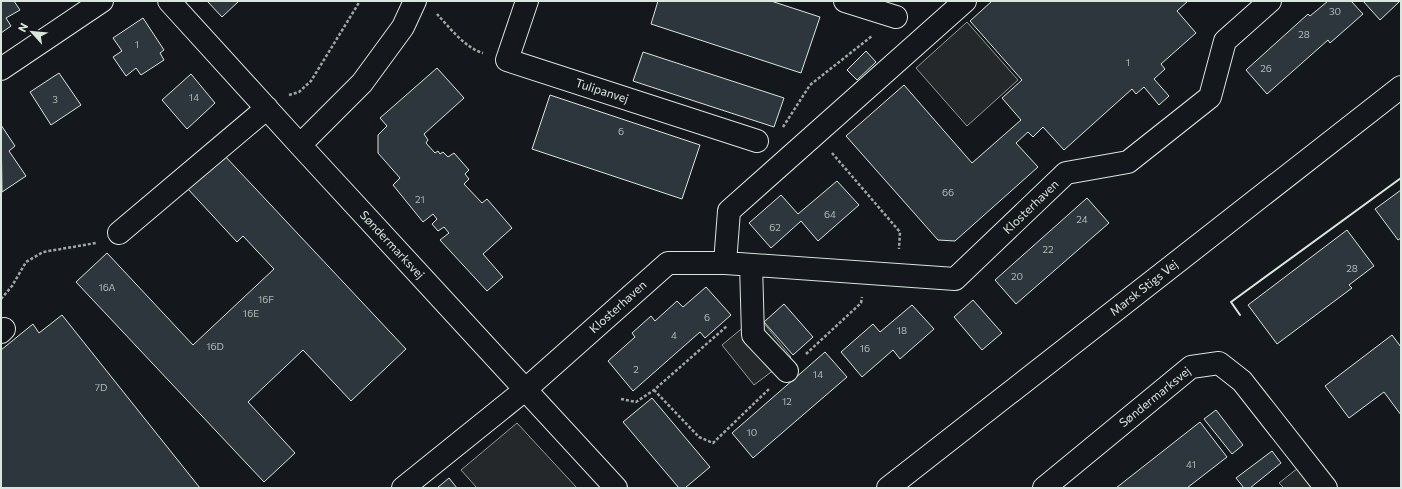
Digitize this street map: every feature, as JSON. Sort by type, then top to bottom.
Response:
[{"type":"street","points":[[1,69],[102,1]]},
{"type":"street","name":"Søndermarksvej","points":[[169,1],[616,488]]},
{"type":"street","points":[[300,145],[362,83],[403,28],[415,1]]},
{"type":"street","points":[[507,60],[527,1]]},
{"type":"street","points":[[844,1],[896,18]]},
{"type":"street","points":[[725,263],[730,211],[965,1]]},
{"type":"street","name":"Klosterhaven","points":[[403,488],[526,389],[668,263],[725,263],[955,280],[1066,173],[1128,162],[1210,97],[1225,41],[1270,1]]},
{"type":"street","name":"Tulipanvej","points":[[507,60],[758,141]]},
{"type":"street","name":"Marsk Stigs Vej","points":[[888,488],[1401,87]]},
{"type":"street","points":[[119,233],[267,108]]},
{"type":"street","points":[[751,265],[753,335],[787,371]]},
{"type":"street","name":"Søndermarksvej","points":[[1044,488],[1191,366],[1219,363],[1242,381],[1326,488]]},
{"type":"path","points":[[267,108],[283,96],[299,92],[311,81],[360,1]]},
{"type":"path","points":[[435,11],[458,36],[478,52],[507,60]]},
{"type":"path","points":[[758,141],[778,134],[810,85],[896,18]]},
{"type":"path","points":[[816,134],[900,232],[897,275]]},
{"type":"path","points":[[1,299],[12,286],[26,262],[43,252],[98,243],[119,233]]},
{"type":"path","points":[[621,399],[636,402],[654,390],[733,321],[752,313]]},
{"type":"shaded area","points":[[967,22],[1018,80],[967,126],[916,68]]},
{"type":"shaded area","points":[[763,322],[791,357],[754,385],[722,345],[740,330]]},
{"type":"shaded area","points":[[517,423],[577,488],[477,488],[461,470]]},
{"type":"shaded area","points":[[1298,468],[1314,488],[1284,488],[1279,483]]},
{"type":"building","points":[[1,1],[14,1],[20,10],[6,18],[11,26],[1,33]]},
{"type":"building","points":[[207,1],[239,1],[222,17]]},
{"type":"building","points":[[658,1],[771,1],[820,17],[801,73],[651,24]]},
{"type":"building","points":[[992,1],[1188,1],[1177,11],[1196,33],[1161,64],[1165,69],[1154,79],[1169,96],[1159,105],[1144,87],[1136,94],[1132,89],[1064,150],[1043,127],[1033,137],[1028,132],[1016,143],[1038,167],[955,241],[938,240],[846,136],[904,85],[972,163],[1021,120],[1002,98],[1022,80],[970,21]]},
{"type":"building","points":[[1328,1],[1351,1],[1363,14],[1330,43],[1328,40],[1267,94],[1246,70],[1308,14],[1310,16]]},
{"type":"building","points":[[1363,1],[1399,1],[1399,2],[1380,20]]},
{"type":"building","points":[[143,18],[164,50],[160,53],[164,60],[141,75],[136,68],[126,76],[113,57],[122,51],[113,38]]},
{"type":"building","points":[[866,51],[876,62],[857,80],[847,70]]},
{"type":"building","points":[[643,52],[784,98],[774,127],[633,81]]},
{"type":"building","points":[[437,68],[464,98],[424,134],[428,140],[426,143],[435,153],[438,151],[440,154],[443,152],[448,157],[454,153],[469,170],[465,174],[469,179],[464,184],[482,203],[487,199],[512,228],[483,254],[503,277],[487,291],[440,240],[449,233],[444,227],[438,231],[432,224],[437,219],[433,214],[423,222],[393,185],[400,178],[378,153],[378,135],[387,126],[380,118]]},
{"type":"building","points":[[59,73],[81,105],[51,125],[30,92]]},
{"type":"building","points":[[191,74],[215,103],[187,129],[162,100]]},
{"type":"building","points":[[550,95],[700,145],[682,199],[532,149]]},
{"type":"building","points":[[1,125],[15,146],[9,151],[26,176],[2,192]]},
{"type":"building","points":[[223,154],[406,349],[351,401],[303,350],[248,402],[295,453],[264,482],[76,282],[107,253],[193,345],[274,269],[243,236],[237,242],[187,188]]},
{"type":"building","points":[[837,181],[859,205],[818,241],[801,221],[771,248],[749,223],[781,195],[798,214]]},
{"type":"building","points":[[1401,190],[1401,238],[1398,240],[1375,209]]},
{"type":"building","points":[[1087,198],[1109,223],[1016,304],[995,280]]},
{"type":"building","points":[[1347,230],[1374,266],[1349,285],[1352,288],[1277,344],[1248,305]]},
{"type":"building","points":[[706,287],[731,315],[705,338],[700,332],[633,391],[608,361],[635,337],[632,333],[651,316],[655,321],[677,301],[683,307]]},
{"type":"building","points":[[973,300],[1002,333],[982,350],[954,317]]},
{"type":"building","points":[[784,304],[813,337],[793,355],[764,322]]},
{"type":"building","points":[[912,305],[934,329],[900,359],[893,350],[862,377],[841,352],[873,324],[880,332]]},
{"type":"building","points":[[62,315],[200,488],[1,488],[1,350],[33,324],[39,333]]},
{"type":"building","points":[[1392,335],[1401,347],[1401,415],[1384,392],[1349,418],[1325,386]]},
{"type":"building","points":[[825,352],[847,377],[753,458],[732,433]]},
{"type":"building","points":[[652,398],[710,467],[685,488],[679,488],[623,422]]},
{"type":"building","points":[[1216,410],[1243,445],[1232,454],[1204,419]]},
{"type":"building","points":[[1200,422],[1227,457],[1187,488],[1116,488]]},
{"type":"building","points":[[1272,451],[1281,463],[1250,488],[1244,488],[1236,478]]},
{"type":"building","points":[[449,478],[457,488],[437,488]]},
{"type":"wall","points":[[1240,315],[1231,302],[1401,178]]}]
